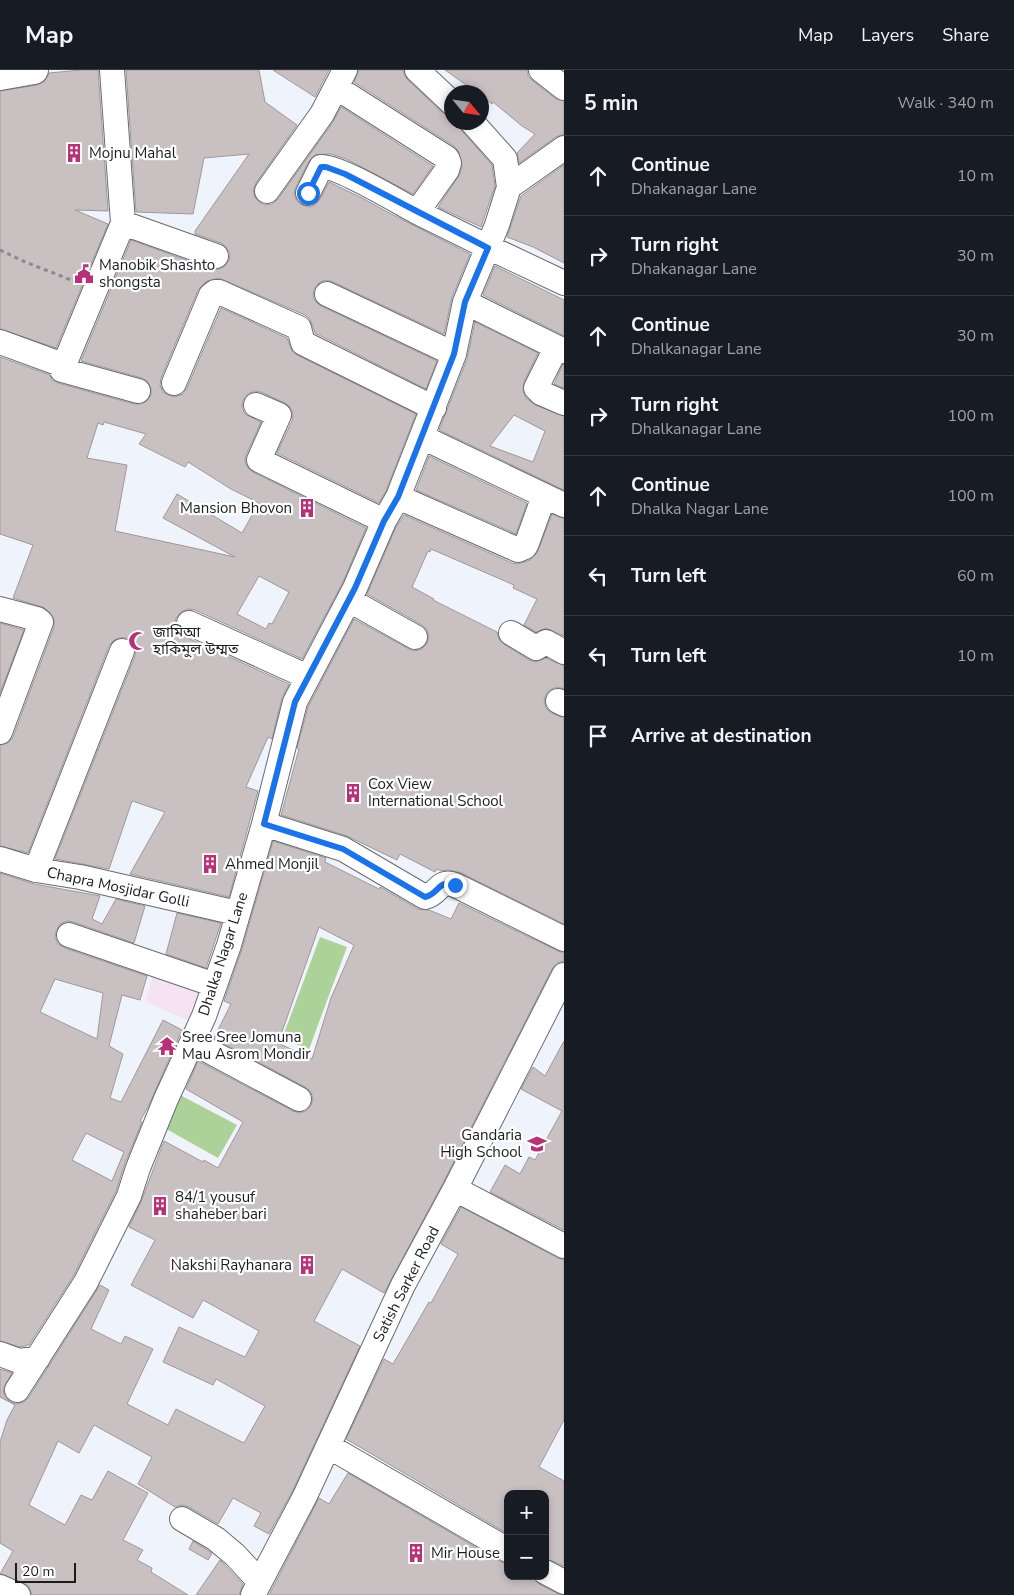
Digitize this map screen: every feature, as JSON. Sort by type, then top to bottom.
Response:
[{"type":"main road","points":[[0,76],[34,70]]},
{"type":"street","points":[[112,70],[123,223],[62,370],[138,391]]},
{"type":"street","points":[[417,70],[444,95]]},
{"type":"street","points":[[541,70],[564,88]]},
{"type":"street","points":[[267,191],[322,114],[341,79],[447,158],[449,163],[446,170],[417,212]]},
{"type":"street","points":[[479,130],[505,159],[509,187],[564,148]]},
{"type":"street","points":[[308,193],[321,167],[326,167],[345,174],[488,248],[564,283]]},
{"type":"street","name":"Dhalka Nagar Lane","points":[[17,1390],[86,1282],[129,1196],[138,1168],[166,1099],[204,1016],[229,946],[264,824],[295,702],[349,600],[381,529],[398,497],[454,354],[465,302],[488,248],[509,187]]},
{"type":"street","points":[[123,223],[216,256]]},
{"type":"street","points":[[174,383],[211,295],[219,292],[299,328],[303,343],[434,408]]},
{"type":"street","points":[[327,294],[454,354]]},
{"type":"street","points":[[465,302],[560,349],[536,388],[541,393],[564,403]]},
{"type":"street","points":[[0,342],[64,365]]},
{"type":"street","points":[[256,405],[279,415],[259,460],[381,529]]},
{"type":"street","points":[[398,497],[514,549],[521,550],[554,500],[422,438]]},
{"type":"street","points":[[349,600],[415,636]]},
{"type":"street","points":[[0,608],[37,619],[40,622],[40,628],[0,732]]},
{"type":"street","points":[[189,623],[308,676]]},
{"type":"street","points":[[511,633],[536,648],[546,642],[564,652]]},
{"type":"street","points":[[36,870],[122,651]]},
{"type":"street","points":[[264,824],[343,849],[425,897],[429,896],[443,884],[455,885],[564,939]]},
{"type":"street","name":"Chapra Mosjidar Golli","points":[[0,858],[36,870],[80,876],[237,914]]},
{"type":"street","points":[[69,935],[215,985]]},
{"type":"street","name":"Satish Sarker Road","points":[[256,1588],[305,1496],[403,1285],[455,1189],[564,977]]},
{"type":"street","points":[[192,1042],[299,1099]]},
{"type":"street","points":[[455,1189],[564,1246]]},
{"type":"street","points":[[0,1354],[19,1361],[38,1358]]},
{"type":"street","points":[[328,1446],[504,1548]]},
{"type":"street","points":[[182,1519],[216,1539],[235,1554],[256,1588]]},
{"type":"street","points":[[549,1574],[564,1582]]},
{"type":"street","points":[[0,1587],[18,1595]]},
{"type":"path","points":[[0,250],[23,261],[96,289]]},
{"type":"shaded area","points":[[155,969],[209,987],[195,1023],[145,1002]]},
{"type":"green space","points":[[320,937],[347,947],[309,1049],[282,1039]]},
{"type":"green space","points":[[180,1095],[237,1125],[218,1158],[161,1126]]},
{"type":"building","points":[[98,70],[108,211],[75,210],[108,224],[56,348],[0,329],[0,91],[37,85],[44,82],[49,73]]},
{"type":"building","points":[[126,70],[259,70],[265,102],[297,125],[256,183],[253,190],[259,202],[265,205],[272,204],[278,199],[333,122],[341,107],[433,166],[413,194],[346,159],[331,154],[315,155],[309,161],[296,187],[294,194],[297,201],[309,207],[315,205],[329,182],[470,254],[452,297],[444,334],[333,282],[326,280],[320,282],[314,289],[313,296],[315,301],[321,306],[437,361],[426,389],[315,333],[310,319],[305,315],[219,278],[207,281],[198,290],[161,378],[160,385],[163,392],[175,397],[183,394],[221,308],[287,338],[292,351],[297,355],[416,414],[386,491],[379,503],[277,453],[292,421],[293,414],[290,407],[285,403],[255,391],[248,394],[243,400],[242,407],[245,414],[261,422],[246,455],[245,462],[248,468],[366,528],[343,582],[302,659],[195,610],[188,609],[181,612],[176,618],[175,625],[183,636],[289,684],[282,698],[272,739],[268,737],[246,787],[258,791],[229,897],[130,874],[165,812],[132,801],[109,869],[55,859],[135,656],[136,649],[127,638],[114,640],[109,646],[28,853],[0,846],[0,745],[8,743],[13,737],[54,627],[54,619],[45,608],[13,598],[33,545],[0,534],[0,357],[50,375],[52,380],[58,383],[134,404],[141,404],[147,401],[151,395],[151,388],[147,381],[81,361],[131,240],[211,269],[219,269],[225,266],[230,254],[226,247],[221,243],[195,234],[195,231],[249,154],[204,158],[193,214],[136,212]],"holes":[[[104,422],[146,434],[139,444],[185,467],[188,462],[231,489],[259,503],[242,533],[177,494],[163,518],[235,557],[115,531],[127,465],[87,458],[98,423],[103,425]],[[259,576],[289,592],[272,624],[269,623],[266,629],[237,614]]]},
{"type":"building","points":[[273,70],[329,70],[315,97]]},
{"type":"building","points":[[359,70],[404,70],[408,80],[444,113],[444,130],[462,130],[492,165],[495,186],[481,227],[438,207],[460,174],[462,166],[459,152],[454,146],[354,82]]},
{"type":"building","points":[[445,70],[528,70],[528,76],[533,81],[556,99],[564,101],[564,134],[556,137],[519,163],[517,153],[535,134],[522,126],[493,102],[492,104],[489,102],[489,85],[466,85]]},
{"type":"building","points":[[564,165],[564,263],[533,247],[507,237],[521,196]]},
{"type":"building","points":[[495,266],[564,300],[564,336],[483,295]]},
{"type":"building","points":[[475,322],[538,353],[524,382],[523,391],[526,398],[535,405],[564,416],[564,490],[439,430],[467,359]],"holes":[[[514,415],[545,431],[533,462],[490,446]]]},
{"type":"building","points":[[564,365],[564,388],[554,384]]},
{"type":"building","points":[[429,456],[527,503],[516,534],[416,490]]},
{"type":"building","points":[[552,514],[564,519],[564,636],[546,628],[536,632],[524,625],[537,599],[513,588],[514,585],[431,549],[430,552],[428,551],[412,587],[433,600],[497,632],[499,639],[504,644],[529,660],[536,662],[546,658],[564,666],[564,689],[558,687],[551,689],[546,694],[544,701],[546,708],[551,713],[564,718],[564,924],[461,873],[437,869],[435,872],[400,854],[397,860],[347,836],[281,815],[308,707],[354,619],[415,651],[422,649],[427,643],[429,637],[427,630],[422,625],[367,594],[396,527],[404,515],[518,564],[530,560],[537,553]]},
{"type":"building","points":[[0,623],[24,630],[0,693]]},
{"type":"building","points":[[273,841],[326,858],[325,862],[379,889],[380,887],[418,909],[429,910],[451,919],[459,903],[564,953],[564,961],[557,963],[552,969],[443,1183],[384,1293],[342,1269],[314,1321],[360,1346],[293,1490],[269,1534],[254,1526],[261,1513],[233,1498],[218,1524],[189,1507],[182,1505],[175,1507],[138,1484],[152,1457],[94,1425],[79,1453],[58,1441],[29,1505],[65,1525],[81,1495],[92,1500],[108,1471],[148,1493],[123,1540],[143,1550],[137,1560],[152,1568],[151,1572],[188,1595],[32,1595],[29,1587],[24,1583],[0,1574],[13,1551],[0,1543],[0,1442],[7,1420],[15,1405],[0,1397],[0,1369],[12,1373],[3,1389],[5,1397],[10,1402],[16,1404],[24,1402],[100,1285],[109,1290],[91,1329],[121,1344],[125,1336],[153,1349],[127,1404],[168,1425],[176,1409],[244,1443],[265,1406],[216,1379],[213,1385],[163,1362],[179,1327],[245,1357],[259,1331],[203,1300],[193,1318],[131,1285],[155,1240],[129,1227],[141,1202],[164,1141],[218,1168],[243,1122],[186,1089],[198,1061],[299,1113],[306,1111],[313,1099],[311,1092],[305,1087],[214,1038],[231,1004],[224,1001],[242,949]],"holes":[[[319,927],[354,945],[331,998],[312,1059],[278,1043]]]},
{"type":"building","points":[[0,873],[34,884],[100,896],[92,919],[102,924],[116,899],[145,906],[134,943],[67,921],[60,924],[56,931],[55,937],[58,944],[65,948],[147,976],[140,1000],[122,995],[109,1046],[123,1054],[110,1098],[121,1102],[163,1020],[182,1030],[140,1121],[142,1122],[116,1191],[74,1275],[29,1345],[20,1347],[0,1341]],"holes":[[[55,979],[103,993],[97,1039],[40,1012]],[[86,1133],[124,1152],[112,1181],[72,1160]]]},
{"type":"building","points":[[177,913],[221,923],[206,968],[166,954]]},
{"type":"building","name":"Gandaria High School","points":[[564,1041],[564,1230],[490,1192],[505,1165],[520,1174],[529,1157],[535,1160],[562,1111],[521,1089],[533,1067],[545,1076]]},
{"type":"building","points":[[461,1207],[564,1260],[564,1420],[539,1467],[564,1481],[564,1566],[549,1560],[549,1490],[504,1490],[504,1532],[346,1439],[384,1359],[393,1364],[429,1302],[431,1303],[458,1254],[441,1244]]},
{"type":"building","points":[[348,1473],[504,1563],[504,1580],[536,1580],[539,1584],[561,1595],[269,1595],[319,1498],[329,1504]]},
{"type":"building","points":[[193,1541],[212,1553],[208,1560],[189,1549]]},
{"type":"building","points":[[220,1560],[243,1584],[239,1595],[196,1595]]},
{"type":"place","name":"Mojnu Mahal","points":[[74,153]]},
{"type":"place","name":"Manobik Shashto shongsta","points":[[84,274]]},
{"type":"place","name":"Mansion Bhovon","points":[[307,508]]},
{"type":"place","name":"জামিআ হাকিমুল উম্মত","points":[[138,641]]},
{"type":"place","name":"Cox View International School","points":[[353,793]]},
{"type":"place","name":"Ahmed Monjil","points":[[210,864]]},
{"type":"place","name":"Sree Sree Jomuna Mau Asrom Mondir","points":[[167,1046]]},
{"type":"place","name":"Gandaria High School","points":[[537,1144]]},
{"type":"place","name":"84/1 yousuf shaheber bari","points":[[160,1206]]},
{"type":"place","name":"Nakshi Rayhanara","points":[[307,1265]]},
{"type":"place","name":"Mir House","points":[[416,1553]]},
{"type":"route","points":[[308,193],[321,167],[326,167],[345,174],[488,248],[465,302],[454,354],[398,497],[384,521],[355,588],[295,702],[264,824],[343,849],[425,897],[429,896],[443,884],[455,885]]}]
